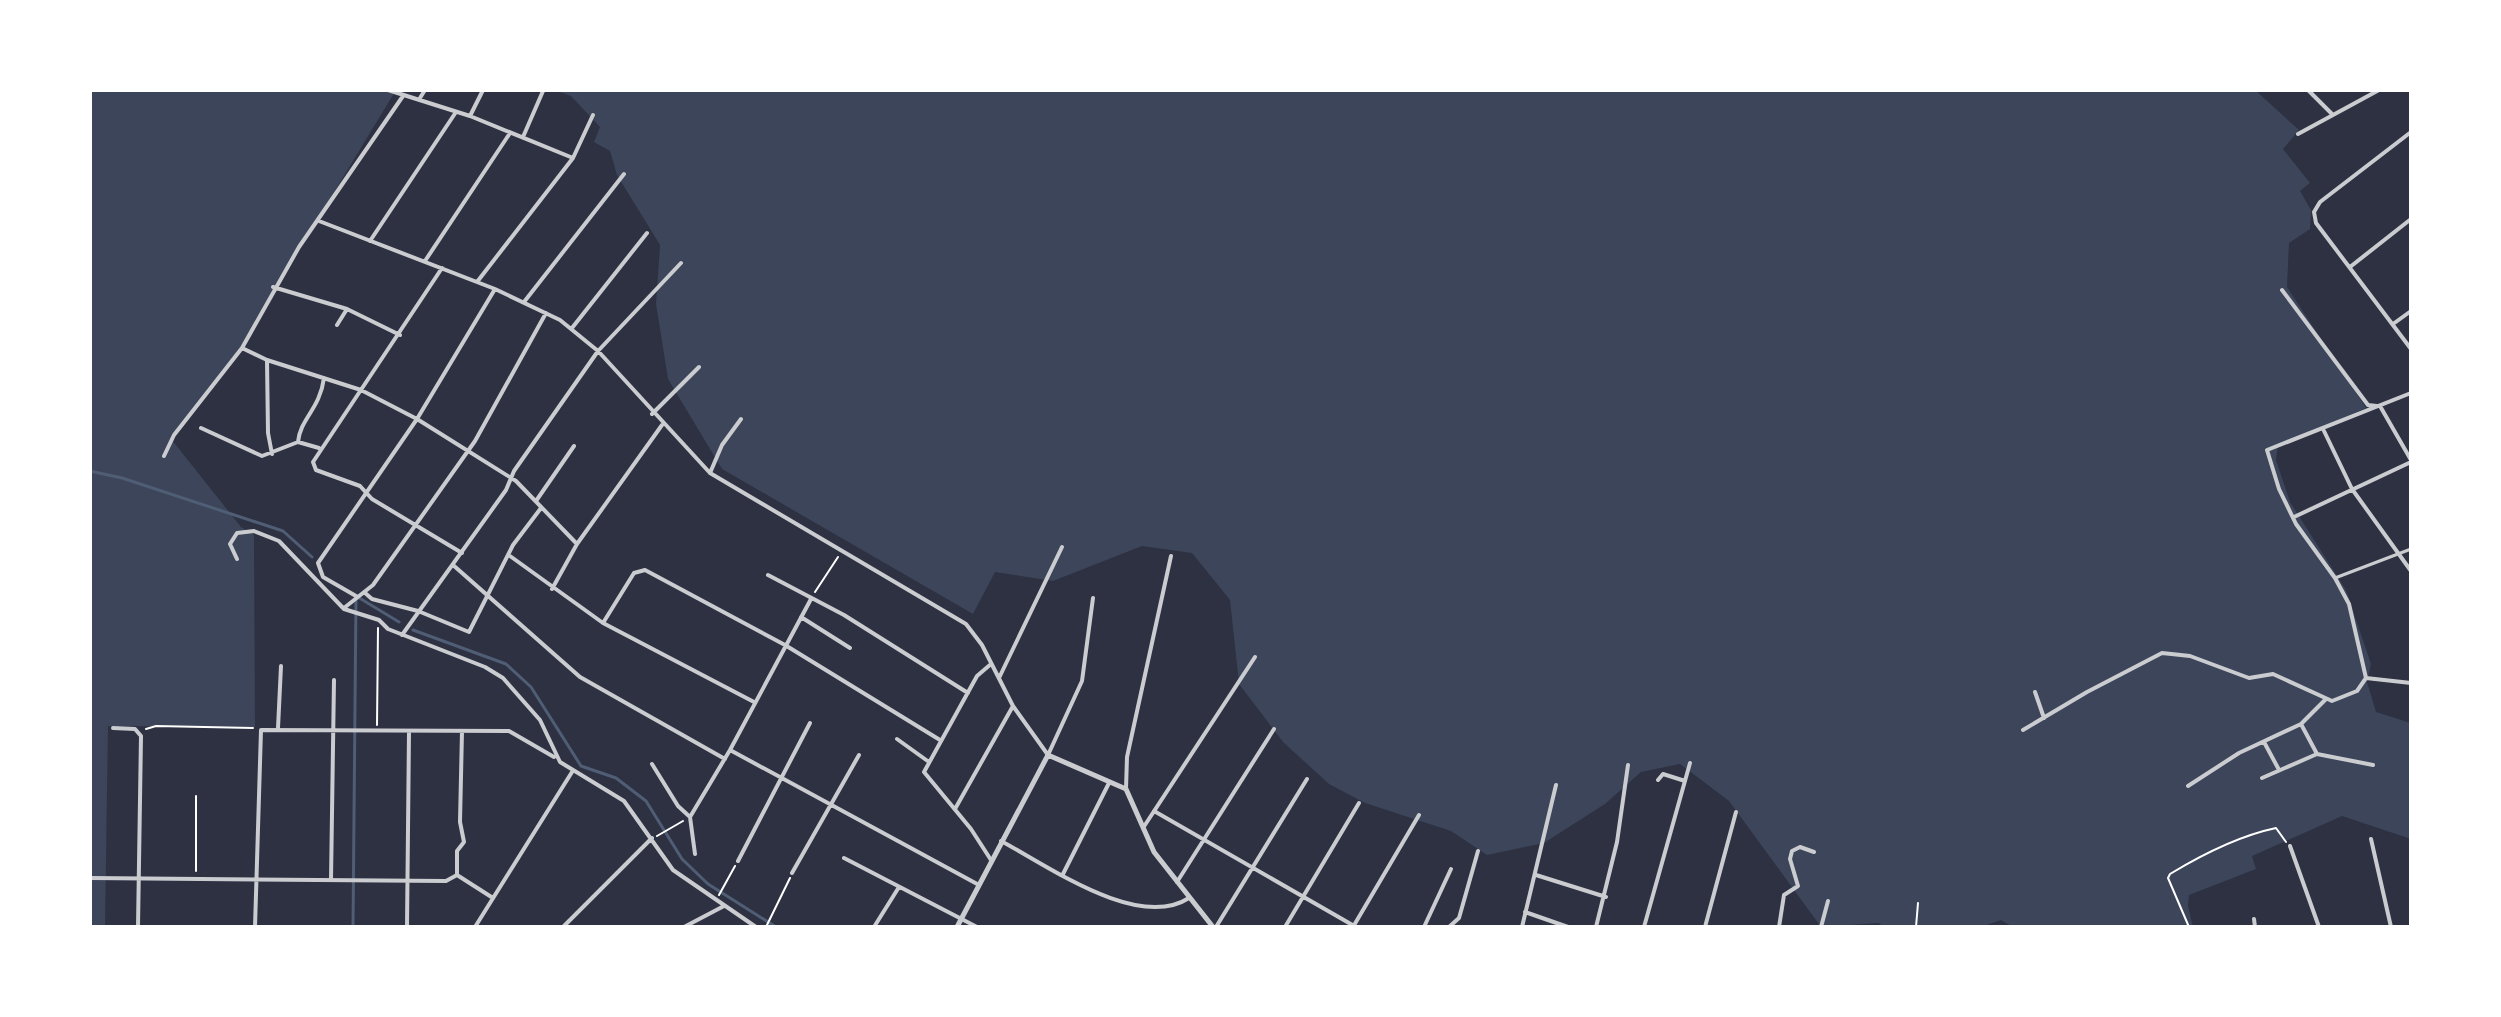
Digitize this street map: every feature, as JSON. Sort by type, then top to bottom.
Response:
[{"type":"street","points":[[388,90],[470,116],[573,158]]},
{"type":"street","points":[[420,98],[425,90]]},
{"type":"street","points":[[470,116],[483,90]]},
{"type":"street","points":[[2308,90],[2332,114]]},
{"type":"street","points":[[2298,134],[2379,90]]},
{"type":"street","points":[[523,137],[543,91]]},
{"type":"street","points":[[164,456],[174,435],[242,348],[273,287],[403,96]]},
{"type":"street","points":[[370,241],[456,112]]},
{"type":"street","points":[[477,282],[573,158],[593,115]]},
{"type":"street","points":[[425,261],[511,132]]},
{"type":"street","points":[[2411,132],[2320,202],[2314,212],[2316,223],[2411,349]]},
{"type":"street","points":[[524,302],[624,174]]},
{"type":"street","points":[[2350,267],[2411,219]]},
{"type":"street","points":[[319,221],[495,289],[572,328],[598,351],[652,414],[710,473],[966,624],[1013,706],[1048,755],[1126,789]]},
{"type":"street","points":[[572,328],[647,233]]},
{"type":"street","points":[[402,635],[462,553],[598,351],[681,263]]},
{"type":"street","points":[[442,268],[400,335],[319,448],[313,462],[316,470],[339,475],[462,553]]},
{"type":"street","points":[[273,287],[347,309],[400,335]]},
{"type":"street","points":[[356,596],[323,577],[317,566],[417,419],[495,289]]},
{"type":"street","points":[[2282,290],[2368,405],[2380,406]]},
{"type":"street","points":[[337,325],[347,309]]},
{"type":"street","points":[[2393,324],[2411,311]]},
{"type":"street","points":[[344,609],[364,592],[475,441],[546,313]]},
{"type":"street","points":[[242,348],[267,360],[361,390],[417,419],[511,478],[577,544]]},
{"type":"street","points":[[267,360],[268,433],[272,454]]},
{"type":"street","points":[[652,414],[699,367]]},
{"type":"street","points":[[298,442],[302,426],[319,404],[324,378]]},
{"type":"street","points":[[2023,730],[2162,653],[2190,656],[2249,678],[2273,674],[2326,699],[2339,700],[2357,691],[2366,678],[2349,604],[2279,489],[2267,449],[2323,430],[2411,393]]},
{"type":"street","points":[[2294,517],[2411,461],[2380,406]]},
{"type":"street","points":[[710,473],[722,445],[741,419]]},
{"type":"street","points":[[552,589],[577,544],[662,424]]},
{"type":"street","points":[[201,428],[257,455],[272,454],[298,442],[319,448]]},
{"type":"street","points":[[2323,430],[2352,489],[2411,571]]},
{"type":"street","points":[[536,501],[574,446]]},
{"type":"street","points":[[364,592],[372,599],[418,611],[469,632],[513,545],[541,508]]},
{"type":"street","points":[[237,559],[230,544],[237,533],[254,531],[273,537],[344,609],[379,620],[402,635],[485,667],[503,678],[540,720],[556,758]]},
{"type":"street","points":[[999,678],[1062,547]]},
{"type":"street","points":[[2335,578],[2411,549]]},
{"type":"street","points":[[510,556],[603,623],[754,702]]},
{"type":"street","points":[[1171,556],[1127,757],[1126,789],[1142,830],[1189,898],[1215,927],[1307,779]]},
{"type":"street","points":[[453,565],[580,677],[725,759]]},
{"type":"street","points":[[603,623],[639,570],[785,645],[940,740]]},
{"type":"street","points":[[768,575],[844,615],[968,693]]},
{"type":"street","points":[[957,927],[1048,755],[1082,681],[1093,598]]},
{"type":"street","points":[[695,854],[690,817],[730,750],[811,599]]},
{"type":"street","points":[[801,617],[850,648]]},
{"type":"street","points":[[1142,830],[1255,657]]},
{"type":"street","points":[[991,664],[977,676],[940,740],[940,747],[929,762],[925,776],[955,809],[991,860]]},
{"type":"street","points":[[278,728],[281,666]]},
{"type":"street","points":[[2366,678],[2411,683]]},
{"type":"street","points":[[331,880],[334,680]]},
{"type":"street","points":[[2035,692],[2044,718]]},
{"type":"street","points":[[2188,786],[2239,753],[2301,724],[2326,699]]},
{"type":"street","points":[[955,809],[1013,706]]},
{"type":"street","points":[[738,861],[810,723]]},
{"type":"street","points":[[2301,724],[2317,754]]},
{"type":"street","points":[[113,728],[139,731],[138,927]]},
{"type":"street","points":[[255,927],[261,730],[278,728],[515,733],[556,758],[572,772],[624,801],[673,870],[756,927]]},
{"type":"street","points":[[1177,882],[1274,729]]},
{"type":"street","points":[[457,875],[457,851],[464,842],[460,822],[462,731]]},
{"type":"street","points":[[407,927],[409,732]]},
{"type":"street","points":[[897,739],[929,762]]},
{"type":"street","points":[[2264,742],[2279,769]]},
{"type":"street","points":[[730,750],[979,885]]},
{"type":"street","points":[[2262,778],[2317,754],[2373,765]]},
{"type":"street","points":[[792,873],[859,755]]},
{"type":"street","points":[[1644,927],[1690,763]]},
{"type":"street","points":[[652,764],[678,806],[690,817]]},
{"type":"street","points":[[1596,927],[1606,897],[1628,765]]},
{"type":"street","points":[[475,927],[572,772]]},
{"type":"street","points":[[1658,780],[1663,774],[1685,781]]},
{"type":"street","points":[[1063,874],[1109,783]]},
{"type":"street","points":[[1522,927],[1556,785]]},
{"type":"street","points":[[1285,927],[1359,803]]},
{"type":"street","points":[[1154,811],[1354,927],[1419,815]]},
{"type":"street","points":[[1705,927],[1736,812]]},
{"type":"street","points":[[563,927],[652,838]]},
{"type":"street","points":[[2371,839],[2391,927]]},
{"type":"street","points":[[1001,841],[1063,874],[1135,906],[1171,906],[1189,898]]},
{"type":"street","points":[[2290,846],[2319,927]]},
{"type":"street","points":[[1779,927],[1784,895],[1798,886],[1790,859],[1792,851],[1800,847],[1814,852]]},
{"type":"street","points":[[1449,927],[1459,918],[1478,851]]},
{"type":"street","points":[[844,858],[977,927]]},
{"type":"street","points":[[1424,927],[1451,869]]},
{"type":"street","points":[[90,878],[448,881],[457,875]]},
{"type":"street","points":[[457,875],[493,898]]},
{"type":"street","points":[[1536,875],[1606,897]]},
{"type":"street","points":[[874,927],[899,887]]},
{"type":"street","points":[[1821,927],[1828,901]]},
{"type":"street","points":[[684,927],[725,906]]},
{"type":"street","points":[[1525,912],[1568,927]]},
{"type":"street","points":[[2254,919],[2255,927]]},
{"type":"path","points":[[811,599],[843,549]]},
{"type":"path","points":[[377,731],[379,620]]},
{"type":"path","points":[[139,731],[156,726],[214,730],[234,726],[261,730]]},
{"type":"path","points":[[196,796],[196,877]]},
{"type":"path","points":[[652,838],[690,817]]},
{"type":"path","points":[[2189,927],[2168,878],[2170,874],[2231,842],[2274,829],[2290,846]]},
{"type":"path","points":[[716,900],[738,861]]},
{"type":"path","points":[[766,927],[792,873]]},
{"type":"path","points":[[1916,927],[1918,903]]},
{"type":"shaded area","points":[[90,90],[396,90],[239,349],[172,440],[241,527],[254,535],[255,727],[108,726],[105,927],[90,927]]},
{"type":"shaded area","points":[[554,90],[2255,90],[2299,130],[2283,149],[2310,183],[2300,191],[2311,210],[2310,229],[2289,243],[2287,287],[2366,408],[2278,445],[2276,460],[2290,502],[2346,590],[2371,664],[2367,682],[2376,712],[2411,723],[2411,839],[2342,816],[2252,856],[2256,869],[2189,895],[2193,927],[2013,927],[2001,920],[1981,927],[1885,927],[1878,923],[1821,927],[1729,801],[1680,764],[1641,772],[1605,804],[1544,843],[1487,855],[1451,831],[1365,803],[1329,784],[1283,742],[1239,684],[1230,600],[1192,553],[1142,546],[1053,581],[995,572],[973,614],[722,469],[668,379],[656,304],[660,245],[617,175],[610,151],[594,142],[600,127],[571,96]]},
{"type":"waterway","points":[[90,471],[122,478],[283,531],[312,557]]},
{"type":"waterway","points":[[353,927],[356,596],[399,622]]},
{"type":"waterway","points":[[413,630],[506,664],[531,687],[581,766],[616,778],[646,801],[682,859],[708,884],[776,927]]}]
